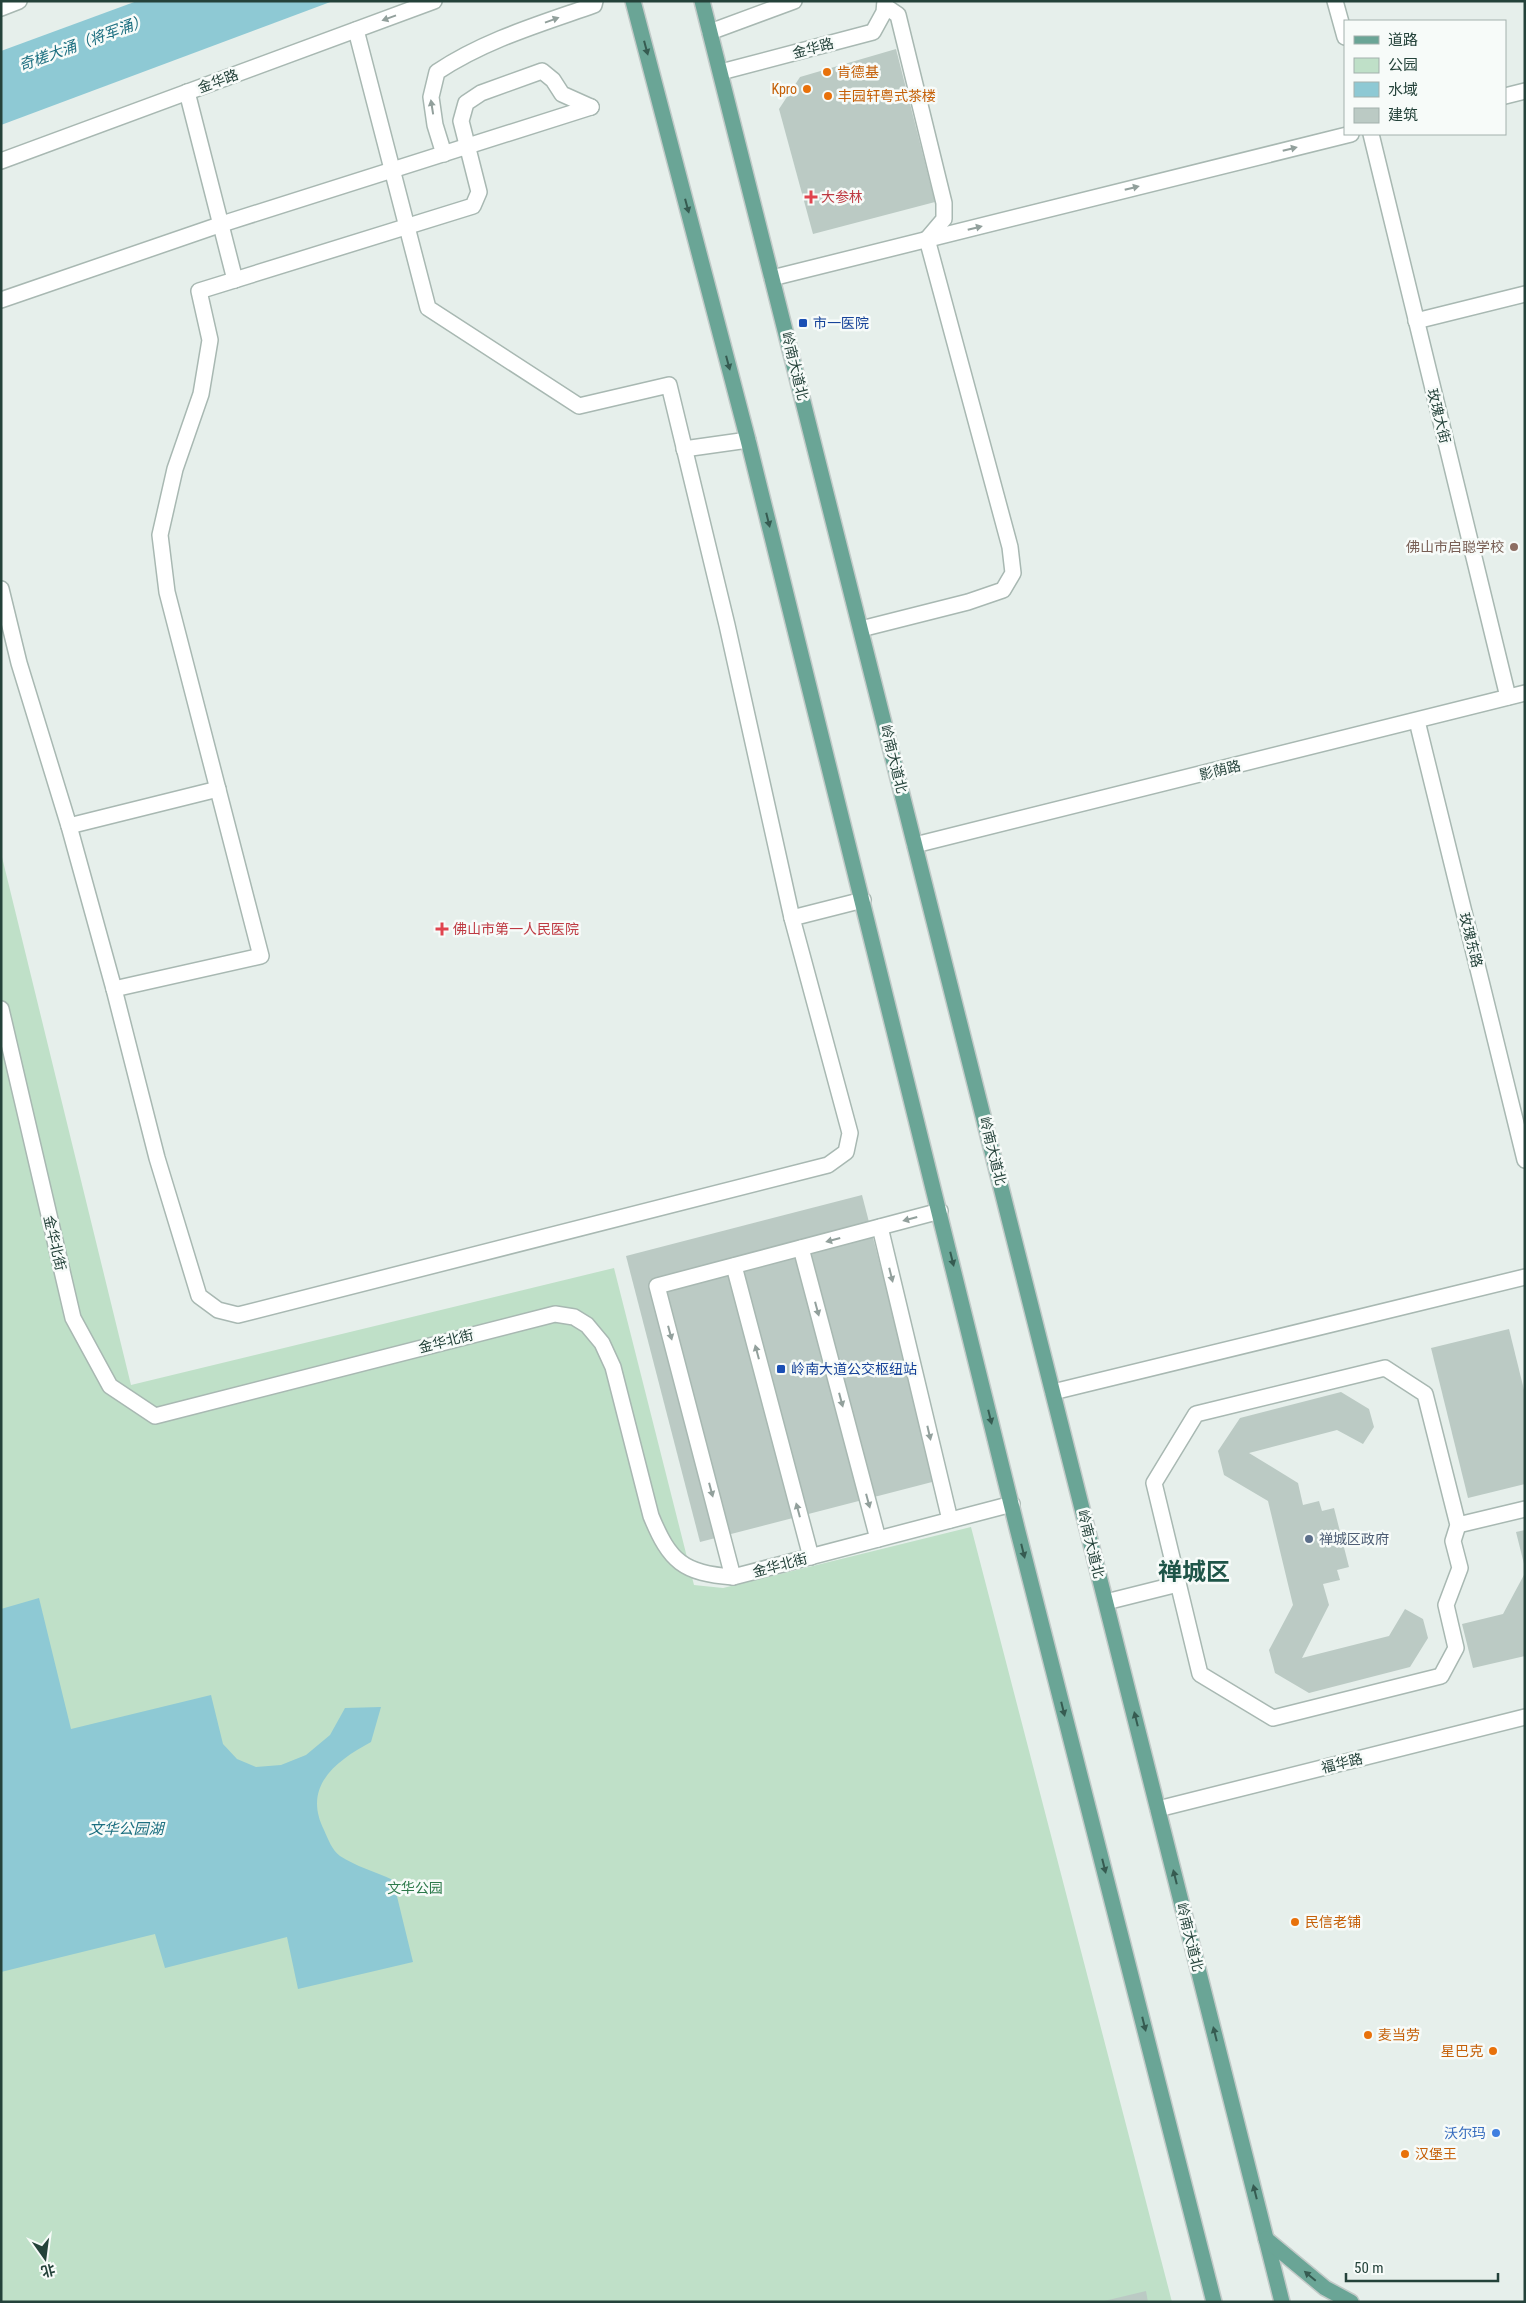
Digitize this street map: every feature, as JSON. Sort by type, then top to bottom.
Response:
[{"type":"main road","points":[[633,1],[748,440],[1012,1504],[1214,2302]]},
{"type":"main road","name":"岭南大道北","points":[[702,1],[1282,2302]]},
{"type":"main road","points":[[1266,2239],[1325,2288],[1351,2302]]},
{"type":"street","points":[[1,8],[19,1]]},
{"type":"street","name":"金华路","points":[[1,161],[434,1]]},
{"type":"street","points":[[444,154],[435,125],[430,97],[437,72],[456,59],[504,37],[594,5],[595,1]]},
{"type":"street","points":[[710,32],[794,1]]},
{"type":"street","points":[[1335,1],[1344,33]]},
{"type":"street","points":[[885,4],[898,15],[944,203],[944,219],[927,240]]},
{"type":"street","name":"金华路","points":[[721,72],[873,32],[885,4]]},
{"type":"street","points":[[1,589],[19,663],[69,826],[114,989],[157,1158],[199,1296],[218,1310],[238,1315],[828,1165],[846,1152],[850,1133],[792,918],[726,625],[669,385],[579,406],[428,308],[356,30]]},
{"type":"street","points":[[1,300],[222,224],[392,171],[444,154],[467,147],[591,107],[562,94],[553,80],[542,71],[481,93],[466,102],[461,121],[467,147],[479,192],[473,206],[199,291],[210,340],[201,394],[175,469],[160,535],[167,592],[261,956],[114,989]]},
{"type":"street","points":[[1506,96],[1525,90]]},
{"type":"street","points":[[188,92],[235,280]]},
{"type":"street","points":[[772,278],[1347,135]]},
{"type":"street","name":"玫瑰大街","points":[[1371,135],[1508,698]]},
{"type":"street","points":[[861,629],[968,602],[1003,590],[1013,573],[1010,547],[927,240]]},
{"type":"street","points":[[1416,320],[1525,294]]},
{"type":"street","points":[[684,449],[748,440]]},
{"type":"street","name":"影荫路","points":[[915,845],[1525,693]]},
{"type":"street","name":"玫瑰东路","points":[[1417,721],[1525,1160]]},
{"type":"street","points":[[69,826],[218,789]]},
{"type":"street","points":[[792,918],[863,900]]},
{"type":"street","name":"金华北街","points":[[1,1009],[73,1318],[110,1386],[154,1416],[555,1314],[574,1317],[586,1325],[602,1343],[613,1367],[651,1516],[660,1537],[672,1556],[685,1566],[706,1575],[734,1577],[1012,1504]]},
{"type":"street","points":[[734,1577],[657,1286],[940,1211]]},
{"type":"street","points":[[880,1227],[950,1520]]},
{"type":"street","points":[[801,1248],[878,1539]]},
{"type":"street","points":[[734,1266],[811,1557]]},
{"type":"street","points":[[1053,1392],[1525,1277]]},
{"type":"street","points":[[1384,1368],[1425,1394],[1458,1525],[1453,1541],[1460,1568],[1446,1605],[1456,1648],[1441,1676],[1273,1718],[1200,1674],[1154,1483],[1196,1414],[1384,1368]]},
{"type":"street","points":[[1458,1525],[1525,1509]]},
{"type":"street","points":[[1106,1602],[1178,1584]]},
{"type":"street","name":"福华路","points":[[1158,1809],[1525,1717]]},
{"type":"green space","name":"文华公园","points":[[1,853],[131,1385],[614,1268],[694,1585],[723,1588],[971,1527],[1172,2302],[1,2302]]},
{"type":"water","name":"奇槎大涌（将军涌）","points":[[137,1],[333,1],[1,125],[1,51]]},
{"type":"water","name":"文华公园湖","points":[[39,1598],[71,1729],[211,1695],[223,1744],[237,1759],[256,1767],[281,1765],[306,1755],[330,1735],[345,1708],[381,1707],[371,1742],[346,1758],[326,1777],[320,1788],[317,1800],[318,1814],[332,1848],[337,1854],[352,1863],[393,1880],[413,1962],[298,1989],[287,1937],[165,1968],[155,1934],[1,1972],[1,1609]]},
{"type":"building","points":[[896,49],[935,202],[813,234],[779,109],[800,77]]},
{"type":"building","name":"岭南大道公交枢纽站","points":[[862,1195],[936,1481],[700,1542],[626,1256]]},
{"type":"building","points":[[1509,1329],[1525,1394],[1525,1484],[1468,1498],[1431,1348]]},
{"type":"building","name":"禅城区政府","points":[[1341,1392],[1369,1409],[1374,1427],[1363,1444],[1337,1430],[1249,1453],[1298,1483],[1303,1505],[1319,1501],[1322,1511],[1334,1508],[1349,1567],[1337,1570],[1340,1580],[1323,1584],[1329,1605],[1302,1658],[1389,1636],[1405,1609],[1423,1619],[1428,1638],[1410,1667],[1309,1693],[1275,1673],[1269,1650],[1293,1605],[1268,1501],[1224,1475],[1218,1451],[1240,1418]]},
{"type":"building","points":[[1525,1530],[1525,1564],[1524,1564],[1516,1532]]},
{"type":"building","points":[[1525,1573],[1525,1656],[1473,1668],[1462,1624],[1503,1614]]},
{"type":"building","points":[[1146,2291],[1148,2302],[1104,2302],[1104,2301]]},
{"type":"place","name":"肯德基","points":[[827,72]]},
{"type":"place","name":"Kpro","points":[[807,89]]},
{"type":"place","name":"丰园轩粤式茶楼","points":[[828,96]]},
{"type":"place","name":"大参林","points":[[811,197]]},
{"type":"place","name":"市一医院","points":[[803,323]]},
{"type":"place","name":"佛山市启聪学校","points":[[1514,547]]},
{"type":"place","name":"佛山市第一人民医院","points":[[442,929]]},
{"type":"place","name":"岭南大道公交枢纽站","points":[[781,1369]]},
{"type":"place","name":"禅城区政府","points":[[1309,1539]]},
{"type":"place","name":"民信老铺","points":[[1295,1922]]},
{"type":"place","name":"麦当劳","points":[[1368,2035]]},
{"type":"place","name":"星巴克","points":[[1493,2051]]},
{"type":"place","name":"沃尔玛","points":[[1496,2133]]},
{"type":"place","name":"汉堡王","points":[[1405,2154]]},
{"type":"district","name":"禅城区","points":[[1194,1572]]}]
